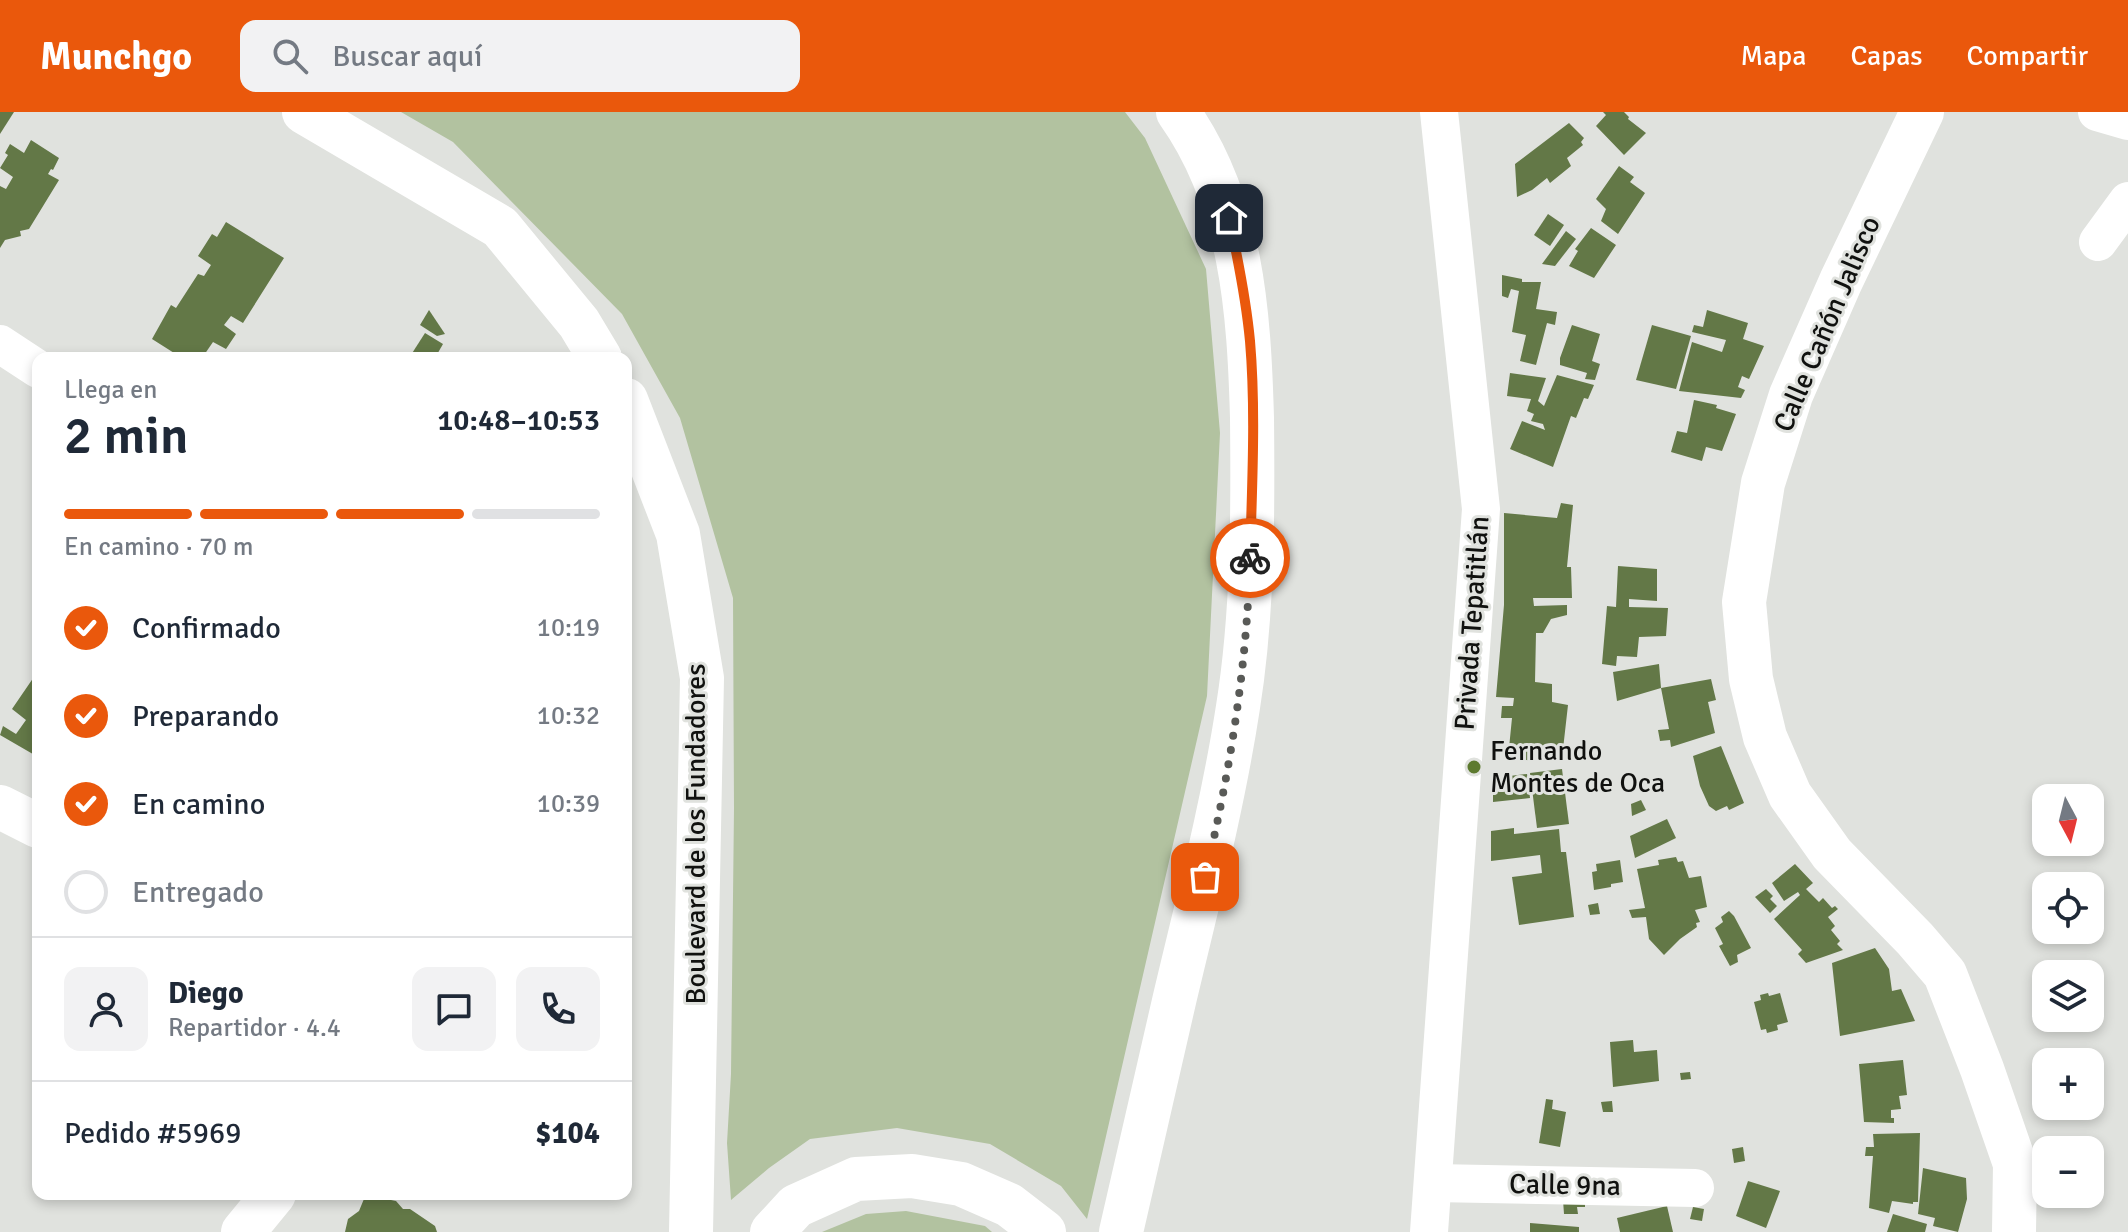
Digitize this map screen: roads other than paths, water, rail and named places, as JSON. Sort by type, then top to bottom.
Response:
[{"type":"main road","points":[[304,112],[500,227],[579,323],[596,352]]},
{"type":"main road","points":[[1121,1232],[1219,817],[1239,704],[1249,596],[1253,471],[1250,357],[1242,274],[1229,218],[1211,168],[1178,112]]},
{"type":"main road","name":"Calle Cañón Jalisco","points":[[1922,112],[1841,281],[1791,395],[1763,483],[1744,602],[1755,693],[1765,737],[1790,795],[1832,854],[1945,974],[2015,1164],[2014,1232]]},
{"type":"main road","name":"Boulevard de los Fundadores","points":[[632,415],[678,534],[702,678],[691,1232]]},
{"type":"main road","points":[[0,807],[32,823]]},
{"type":"main road","points":[[772,1232],[796,1206],[856,1179],[912,1176],[961,1184],[1009,1205],[1044,1232]]},
{"type":"main road","points":[[243,1232],[269,1200]]},
{"type":"street","name":"Privada Tepatitlán","points":[[1429,1232],[1481,509],[1439,112]]},
{"type":"street","points":[[2097,112],[2128,121]]},
{"type":"street","points":[[2098,242],[2128,201]]},
{"type":"street","points":[[0,344],[32,365]]},
{"type":"street","name":"Calle 9na","points":[[1434,1183],[1695,1188]]},
{"type":"place","name":"Fernando Montes de Oca","points":[[1474,767]]}]
